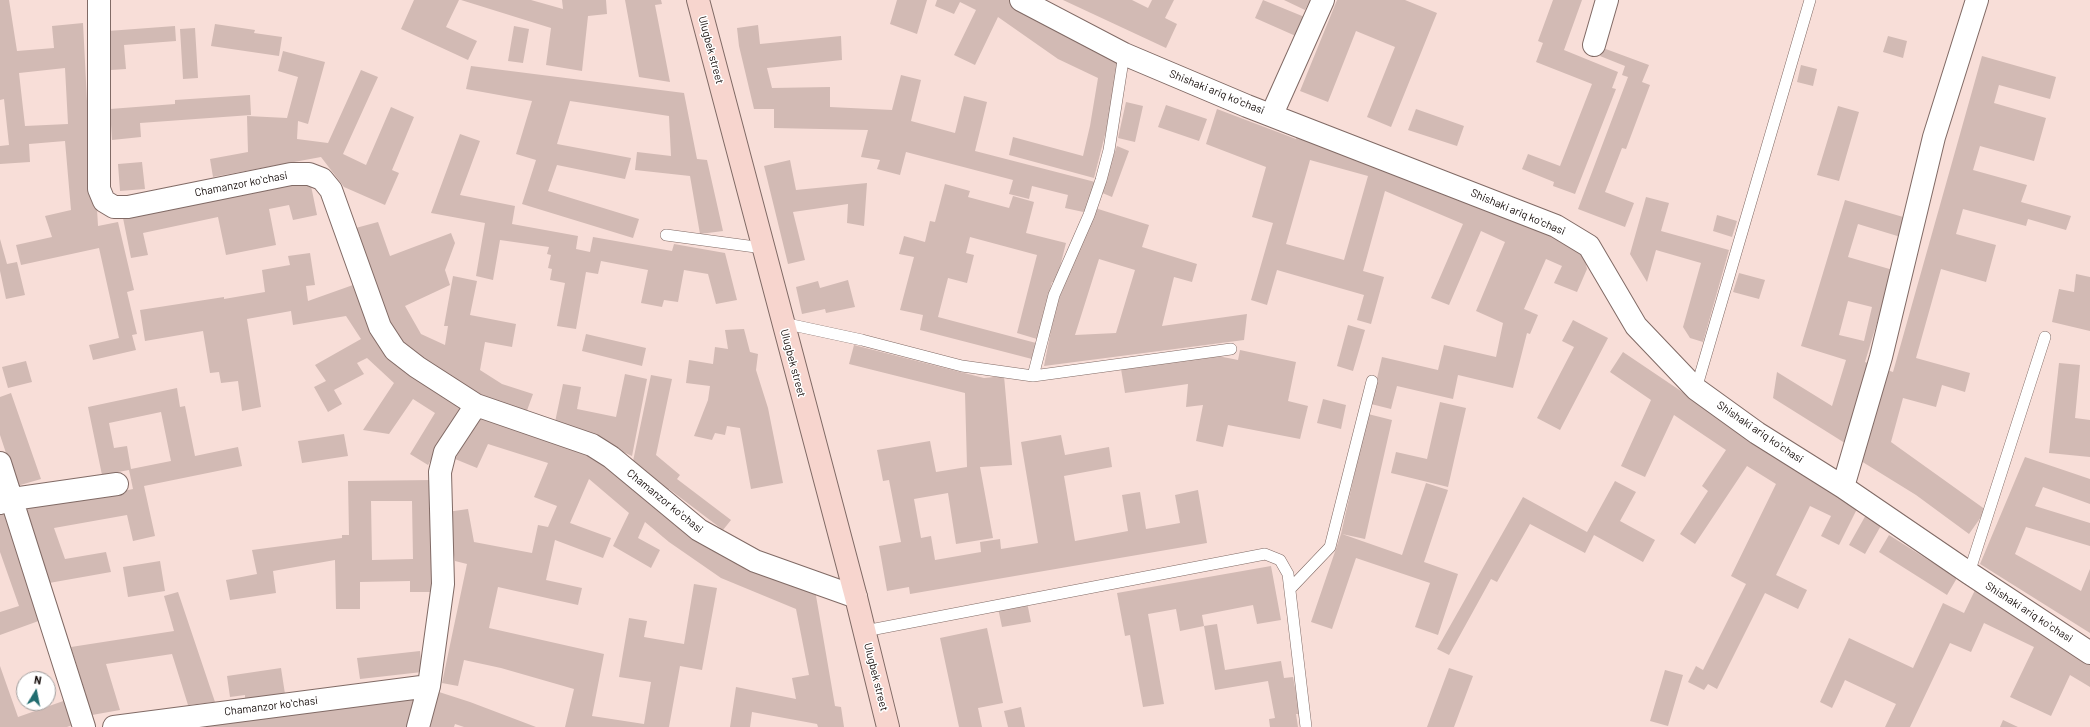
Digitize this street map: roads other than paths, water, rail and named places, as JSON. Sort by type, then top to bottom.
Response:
[{"type":"street","name":"Chamanzor koʻchasi","points":[[99,0],[99,189],[104,201],[114,207],[128,207],[291,174],[309,174],[322,179],[331,190],[380,327],[394,350],[417,367],[476,405],[592,445],[611,457],[699,530],[756,561],[856,597]]},
{"type":"street","name":"Ulugbek street","points":[[698,0],[782,323],[865,631],[888,727]]},
{"type":"street","name":"Shishaki ariq koʻchasi","points":[[1020,0],[1124,54],[1247,106],[1272,114],[1556,226],[1589,246],[1636,326],[1696,389],[1758,433],[1843,487],[1969,573],[2026,608],[2090,653]]},
{"type":"street","points":[[1272,114],[1323,0]]},
{"type":"street","points":[[1594,45],[1607,0]]},
{"type":"street","points":[[1843,487],[1881,357],[1934,137],[1977,0]]},
{"type":"street","points":[[418,727],[429,686],[443,584],[440,472],[445,452],[476,405]]},
{"type":"street","points":[[0,462],[6,501],[84,727]]},
{"type":"street","points":[[6,501],[116,484]]},
{"type":"street","name":"Chamanzor koʻchasi","points":[[114,727],[429,686]]},
{"type":"lane","points":[[1696,389],[1810,0]]},
{"type":"lane","points":[[1033,376],[1054,295],[1089,216],[1102,180],[1109,150],[1124,54]]},
{"type":"lane","points":[[666,235],[763,248]]},
{"type":"lane","points":[[782,323],[862,340],[962,366],[1033,376],[1231,349]]},
{"type":"lane","points":[[1969,573],[2045,337]]},
{"type":"lane","points":[[1290,589],[1330,547],[1372,381]]},
{"type":"lane","points":[[865,631],[1265,554],[1280,560],[1288,574],[1306,727]]}]
